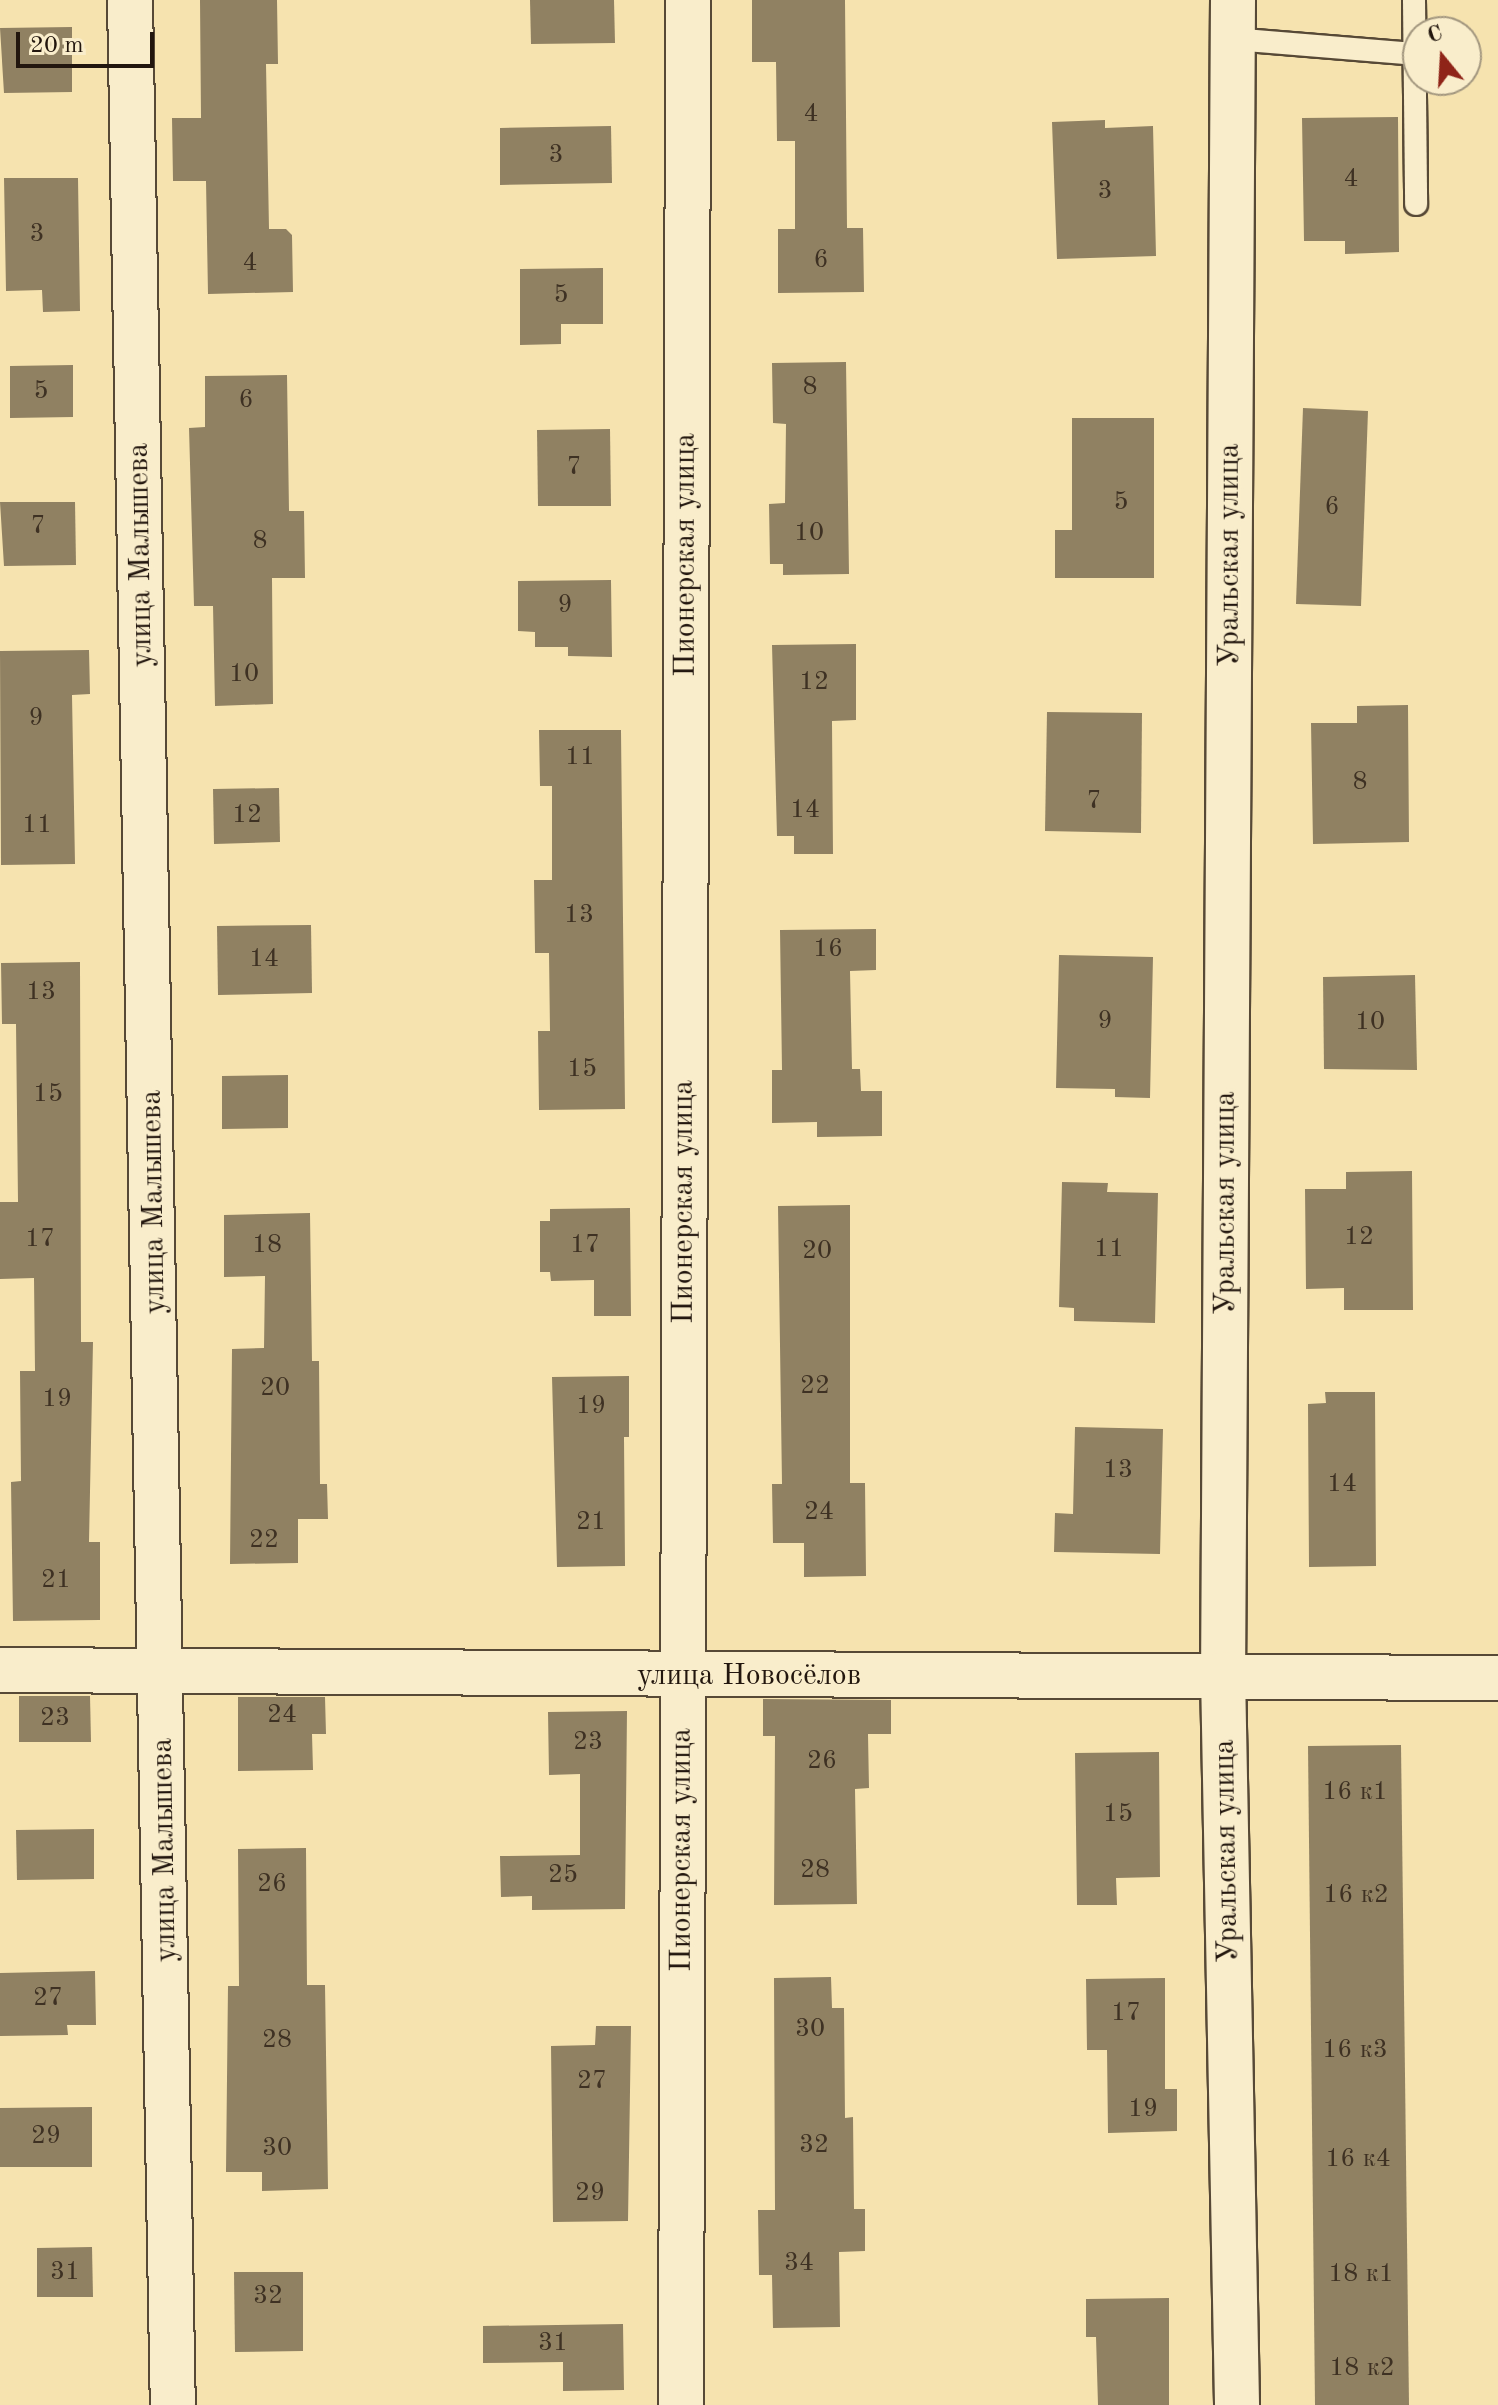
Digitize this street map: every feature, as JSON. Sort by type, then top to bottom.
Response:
[{"type":"street","name":"улица Малышева","points":[[130,0],[163,1671],[173,2405]]},
{"type":"street","name":"Пионерская улица","points":[[681,2405],[688,0]]},
{"type":"street","name":"Уральская улица","points":[[1233,20],[1223,1674],[1237,2405]]},
{"type":"street","name":"улица Новосёлов","points":[[0,1670],[683,1677],[1223,1674],[1498,1678]]},
{"type":"lane","points":[[1233,20],[1402,52]]},
{"type":"lane","points":[[1415,96],[1416,204]]},
{"type":"building","points":[[200,0],[277,0],[278,64],[266,64],[269,229],[286,229],[292,235],[293,292],[208,294],[206,181],[173,181],[172,118],[201,118]]},
{"type":"building","points":[[530,0],[614,0],[615,43],[531,44]]},
{"type":"building","points":[[752,0],[845,0],[847,228],[863,228],[864,292],[778,293],[778,229],[795,229],[795,141],[777,141],[776,62],[752,62]]},
{"type":"building","points":[[72,27],[72,92],[4,93],[0,28]]},
{"type":"building","points":[[1398,117],[1399,252],[1345,254],[1345,241],[1304,241],[1302,118]]},
{"type":"building","points":[[1105,120],[1105,128],[1153,126],[1156,256],[1057,259],[1052,122]]},
{"type":"building","points":[[611,126],[612,183],[500,185],[500,128]]},
{"type":"building","points":[[4,178],[78,178],[80,311],[43,312],[42,290],[6,291]]},
{"type":"building","points":[[603,268],[603,324],[561,324],[561,344],[520,345],[520,269]]},
{"type":"building","points":[[846,362],[849,574],[783,575],[783,564],[770,564],[769,504],[785,503],[786,424],[773,423],[772,363]]},
{"type":"building","points":[[73,365],[73,417],[10,418],[10,366]]},
{"type":"building","points":[[287,375],[289,511],[304,511],[305,578],[272,578],[273,704],[215,706],[213,606],[194,606],[189,428],[205,427],[205,376]]},
{"type":"building","points":[[1303,408],[1368,411],[1361,606],[1296,604]]},
{"type":"building","points":[[1072,418],[1154,418],[1154,578],[1055,578],[1055,530],[1072,530]]},
{"type":"building","points":[[610,429],[611,506],[538,506],[537,430]]},
{"type":"building","points":[[0,502],[75,502],[76,565],[4,566]]},
{"type":"building","points":[[611,580],[612,657],[568,656],[568,647],[535,647],[535,632],[518,631],[518,581]]},
{"type":"building","points":[[856,644],[856,720],[832,721],[833,854],[794,854],[794,836],[777,836],[772,645]]},
{"type":"building","points":[[89,650],[90,694],[72,695],[75,864],[1,865],[0,651]]},
{"type":"building","points":[[1408,705],[1409,842],[1313,844],[1311,723],[1357,723],[1357,706]]},
{"type":"building","points":[[1047,712],[1142,713],[1141,833],[1045,831]]},
{"type":"building","points":[[539,730],[621,730],[625,1109],[539,1110],[538,1031],[550,1031],[549,953],[535,953],[534,880],[552,880],[552,786],[540,786]]},
{"type":"building","points":[[279,788],[280,842],[214,844],[213,789]]},
{"type":"building","points":[[311,925],[312,993],[218,995],[217,926]]},
{"type":"building","points":[[876,929],[876,970],[850,971],[852,1069],[860,1069],[861,1091],[882,1091],[882,1136],[817,1137],[817,1122],[772,1123],[772,1070],[782,1070],[780,930]]},
{"type":"building","points":[[1059,955],[1153,957],[1150,1098],[1115,1097],[1115,1089],[1056,1088]]},
{"type":"building","points":[[80,962],[81,1342],[93,1342],[89,1542],[100,1542],[100,1620],[13,1621],[11,1482],[21,1481],[20,1371],[35,1371],[34,1278],[0,1279],[0,1202],[18,1202],[16,1024],[2,1024],[1,963]]},
{"type":"building","points":[[1415,975],[1417,1070],[1324,1069],[1323,977]]},
{"type":"building","points":[[288,1075],[288,1128],[222,1129],[222,1076]]},
{"type":"building","points":[[1412,1171],[1413,1310],[1344,1310],[1344,1288],[1306,1289],[1305,1189],[1346,1189],[1346,1172]]},
{"type":"building","points":[[1062,1182],[1108,1183],[1107,1192],[1158,1193],[1155,1323],[1074,1321],[1074,1308],[1059,1307]]},
{"type":"building","points":[[850,1205],[850,1483],[865,1483],[866,1576],[804,1577],[804,1543],[773,1543],[772,1484],[782,1484],[778,1206]]},
{"type":"building","points":[[630,1208],[631,1316],[594,1316],[594,1280],[551,1281],[550,1272],[540,1272],[540,1221],[550,1221],[550,1209]]},
{"type":"building","points":[[310,1213],[312,1361],[319,1361],[320,1484],[327,1484],[328,1519],[298,1519],[298,1563],[230,1564],[232,1349],[264,1348],[265,1276],[224,1277],[224,1215]]},
{"type":"building","points":[[629,1376],[629,1437],[624,1437],[625,1566],[557,1567],[552,1377]]},
{"type":"building","points":[[1325,1392],[1375,1392],[1376,1566],[1309,1567],[1308,1404],[1326,1403]]},
{"type":"building","points":[[1075,1427],[1163,1429],[1160,1554],[1054,1552],[1055,1513],[1073,1514]]},
{"type":"building","points":[[19,1696],[90,1696],[91,1742],[19,1742]]},
{"type":"building","points":[[238,1697],[325,1697],[326,1734],[312,1734],[313,1770],[238,1771]]},
{"type":"building","points":[[763,1699],[891,1700],[891,1734],[868,1734],[869,1788],[855,1789],[857,1904],[774,1905],[775,1736],[763,1736]]},
{"type":"building","points":[[627,1711],[625,1909],[532,1910],[532,1896],[501,1897],[500,1856],[580,1855],[580,1774],[549,1775],[548,1712]]},
{"type":"building","points":[[1401,1745],[1409,2405],[1315,2405],[1308,1746]]},
{"type":"building","points":[[1159,1752],[1160,1877],[1116,1878],[1117,1905],[1077,1905],[1075,1753]]},
{"type":"building","points":[[94,1829],[94,1879],[17,1880],[16,1830]]},
{"type":"building","points":[[306,1848],[307,1985],[325,1985],[328,2189],[262,2191],[262,2172],[226,2172],[228,1986],[239,1986],[238,1849]]},
{"type":"building","points":[[95,1971],[96,2025],[67,2025],[68,2035],[0,2036],[0,1973]]},
{"type":"building","points":[[831,1977],[832,2008],[844,2008],[845,2118],[853,2117],[854,2209],[865,2209],[865,2251],[839,2252],[840,2327],[773,2328],[772,2275],[759,2275],[758,2210],[775,2210],[774,1978]]},
{"type":"building","points":[[1165,1978],[1165,2089],[1177,2089],[1177,2131],[1108,2133],[1107,2050],[1087,2050],[1086,1979]]},
{"type":"building","points":[[596,2026],[631,2026],[628,2221],[553,2222],[551,2046],[595,2045]]},
{"type":"building","points":[[92,2107],[92,2167],[0,2167],[0,2108]]},
{"type":"building","points":[[92,2247],[93,2297],[37,2297],[37,2248]]},
{"type":"building","points":[[234,2272],[303,2272],[303,2351],[235,2352]]},
{"type":"building","points":[[1169,2298],[1169,2405],[1098,2405],[1096,2337],[1086,2337],[1086,2299]]},
{"type":"building","points":[[623,2324],[624,2390],[563,2391],[563,2362],[483,2363],[483,2326]]}]
